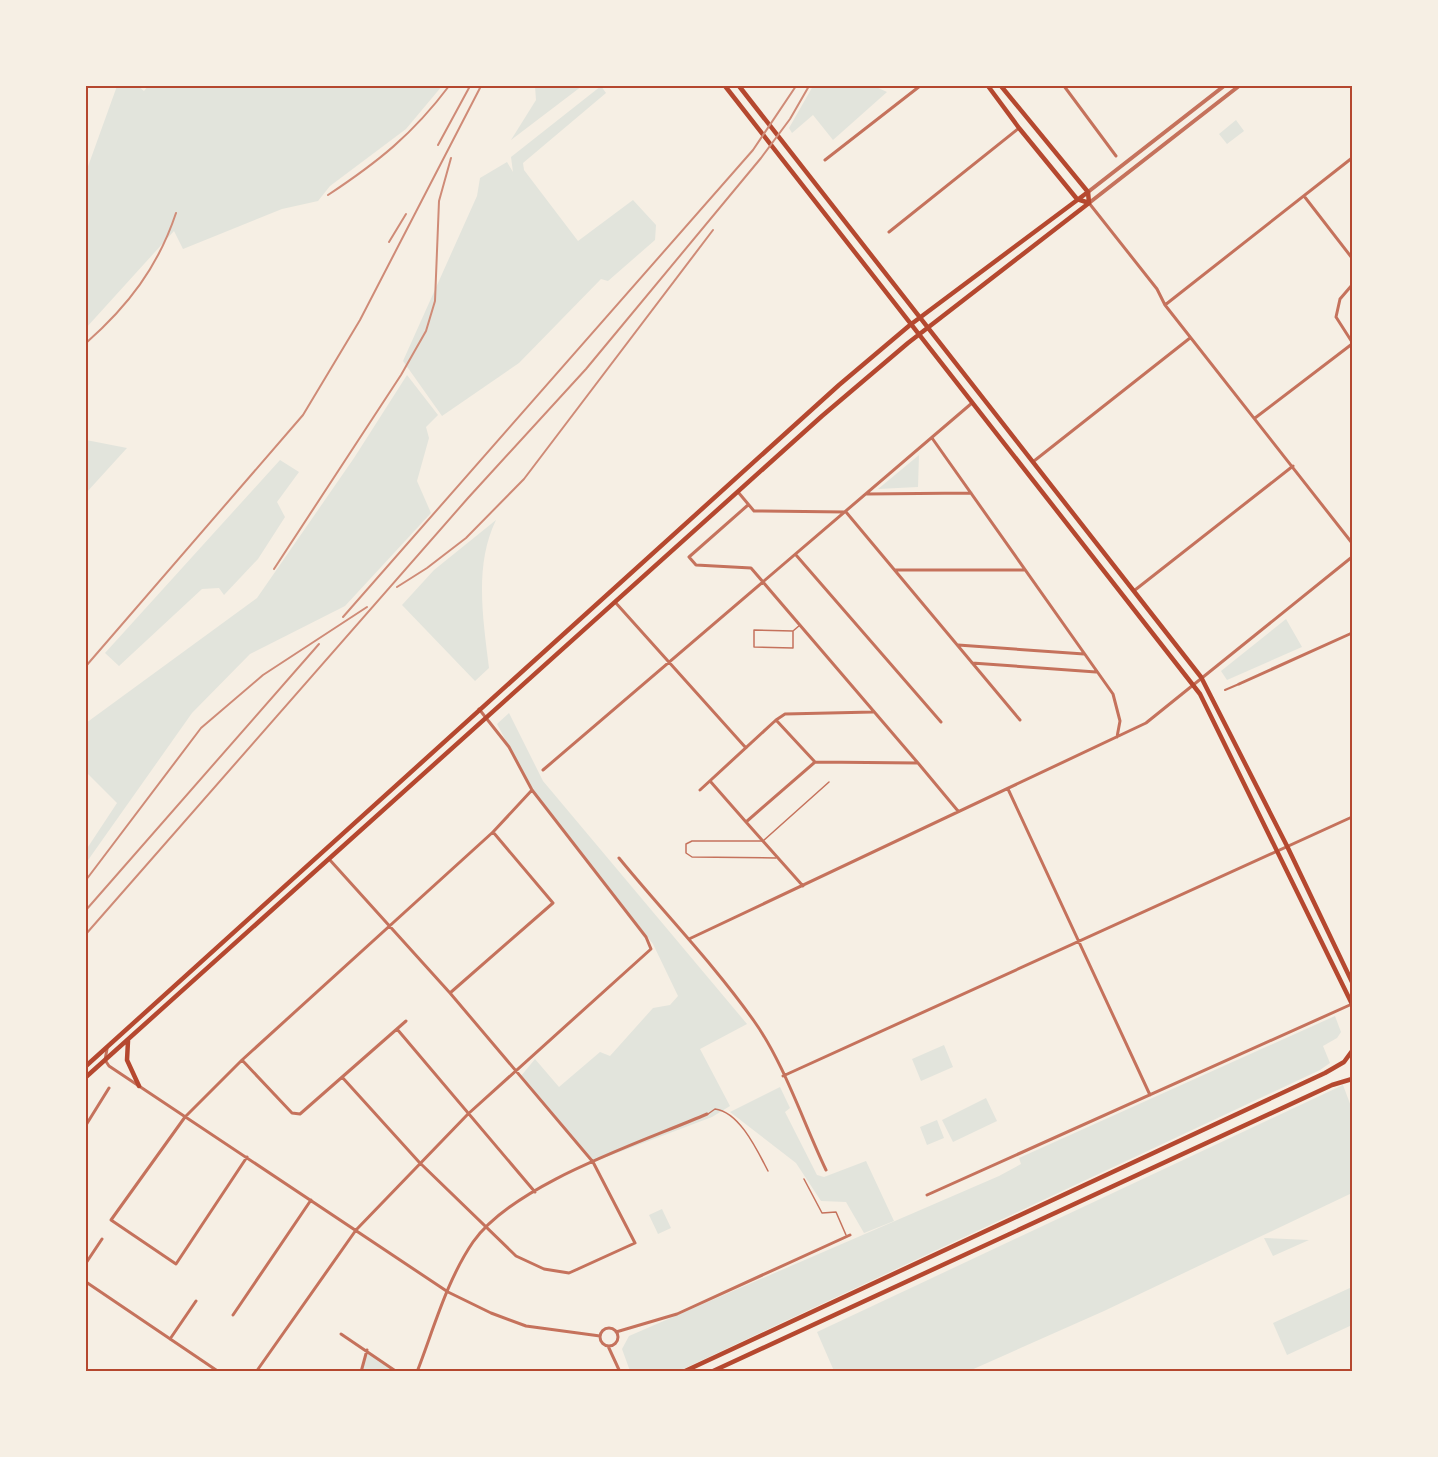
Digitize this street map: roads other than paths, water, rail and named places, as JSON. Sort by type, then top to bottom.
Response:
[{"type":"main road","points":[[725,86],[910,326],[1193,683],[1209,709],[1353,1004]]},
{"type":"main road","points":[[739,86],[1201,677],[1287,846],[1351,979]]},
{"type":"main road","points":[[988,86],[1077,199],[1089,203]]},
{"type":"main road","points":[[1001,86],[1088,192],[1089,203]]},
{"type":"main road","points":[[86,1066],[832,391],[921,317],[1088,192]]},
{"type":"main road","points":[[86,1077],[737,491],[918,335],[1089,203]]},
{"type":"main road","points":[[128,1041],[128,1060],[139,1086]]},
{"type":"main road","points":[[683,1371],[1316,1077],[1344,1062],[1353,1051]]},
{"type":"main road","points":[[711,1371],[1332,1085],[1353,1079]]},
{"type":"street","points":[[825,160],[920,86]]},
{"type":"street","points":[[1064,86],[1116,156]]},
{"type":"street","points":[[1088,192],[1224,86]]},
{"type":"street","points":[[1239,86],[1089,203],[1157,289],[1165,305],[1353,543]]},
{"type":"street","points":[[889,232],[1019,128]]},
{"type":"street","points":[[1165,305],[1353,158]]},
{"type":"street","points":[[1304,196],[1353,258]]},
{"type":"street","points":[[1254,418],[1353,343],[1336,317],[1340,299],[1353,285]]},
{"type":"street","points":[[1034,461],[1191,338]]},
{"type":"street","points":[[543,770],[972,403]]},
{"type":"street","points":[[932,438],[1113,694],[1120,721],[1116,738]]},
{"type":"street","points":[[1135,590],[1293,466]]},
{"type":"street","points":[[737,491],[754,511],[846,512],[1020,720]]},
{"type":"street","points":[[866,494],[971,493]]},
{"type":"street","points":[[748,505],[689,557],[696,565],[751,568],[958,812]]},
{"type":"street","points":[[796,555],[941,722]]},
{"type":"street","points":[[689,939],[1146,723],[1193,683],[1353,557]]},
{"type":"street","points":[[895,570],[1025,570]]},
{"type":"street","points":[[615,602],[746,748]]},
{"type":"street","points":[[1225,690],[1353,633]]},
{"type":"street","points":[[958,645],[1084,654]]},
{"type":"street","points":[[972,663],[1097,672]]},
{"type":"street","points":[[256,1371],[356,1230],[419,1162],[468,1114],[649,952],[651,947],[646,937],[532,789],[509,747],[478,709]]},
{"type":"street","points":[[700,790],[785,714],[873,712]]},
{"type":"street","points":[[776,720],[815,762]]},
{"type":"street","points":[[746,822],[815,762],[918,763]]},
{"type":"street","points":[[710,781],[802,885]]},
{"type":"street","points":[[247,1157],[176,1264],[111,1220],[184,1117],[242,1060],[494,832],[532,789]]},
{"type":"street","points":[[1008,789],[1150,1095]]},
{"type":"street","points":[[783,1076],[1353,817]]},
{"type":"street","points":[[450,993],[553,903],[494,832]]},
{"type":"street","points":[[619,858],[689,939],[754,1021],[783,1076],[826,1170]]},
{"type":"street","points":[[329,859],[390,924],[593,1162],[635,1243],[581,1269],[559,1273],[526,1263],[419,1162],[342,1077]]},
{"type":"street","points":[[927,1196],[1353,1004]]},
{"type":"street","points":[[242,1060],[294,1114],[303,1112],[406,1021]]},
{"type":"street","points":[[397,1029],[534,1192]]},
{"type":"street","points":[[111,1042],[105,1060],[139,1086],[448,1292],[491,1313],[526,1326],[600,1336]]},
{"type":"street","points":[[86,1125],[109,1088]]},
{"type":"street","points":[[417,1371],[457,1268],[486,1226],[510,1204],[593,1162],[707,1114]]},
{"type":"street","points":[[233,1315],[310,1200]]},
{"type":"street","points":[[600,1336],[606,1329],[617,1334],[695,1306],[848,1235]]},
{"type":"street","points":[[86,1263],[102,1239]]},
{"type":"street","points":[[86,1282],[219,1371]]},
{"type":"street","points":[[170,1338],[196,1301]]},
{"type":"street","points":[[340,1334],[397,1371]]},
{"type":"street","points":[[611,1351],[617,1334]]},
{"type":"street","points":[[600,1336],[602,1343],[611,1351],[620,1371]]},
{"type":"street","points":[[607,1346],[612,1345]]},
{"type":"street","points":[[361,1371],[367,1350]]},
{"type":"lane","points":[[793,631],[754,630],[754,647],[793,648],[793,631],[800,624]]},
{"type":"lane","points":[[778,858],[692,857],[686,853],[686,844],[692,841],[763,841],[829,782]]},
{"type":"lane","points":[[707,1114],[718,1109],[747,1132],[768,1172]]},
{"type":"lane","points":[[804,1179],[822,1213],[836,1212],[848,1235]]},
{"type":"railway","points":[[328,195],[394,146],[422,119],[449,86]]},
{"type":"railway","points":[[438,145],[470,86]]},
{"type":"railway","points":[[86,666],[303,415],[360,320],[481,86]]},
{"type":"railway","points":[[343,617],[753,150],[796,86]]},
{"type":"railway","points":[[86,934],[468,498],[586,369],[761,158],[790,119],[809,86]]},
{"type":"railway","points":[[274,569],[401,375],[426,331],[435,301],[439,201],[451,158]]},
{"type":"railway","points":[[86,343],[115,315],[140,284],[160,251],[176,213]]},
{"type":"railway","points":[[389,242],[406,214]]},
{"type":"railway","points":[[397,587],[427,568],[466,538],[524,479],[713,230]]},
{"type":"railway","points":[[86,880],[201,728],[263,675],[367,607]]},
{"type":"railway","points":[[86,910],[319,644]]}]
